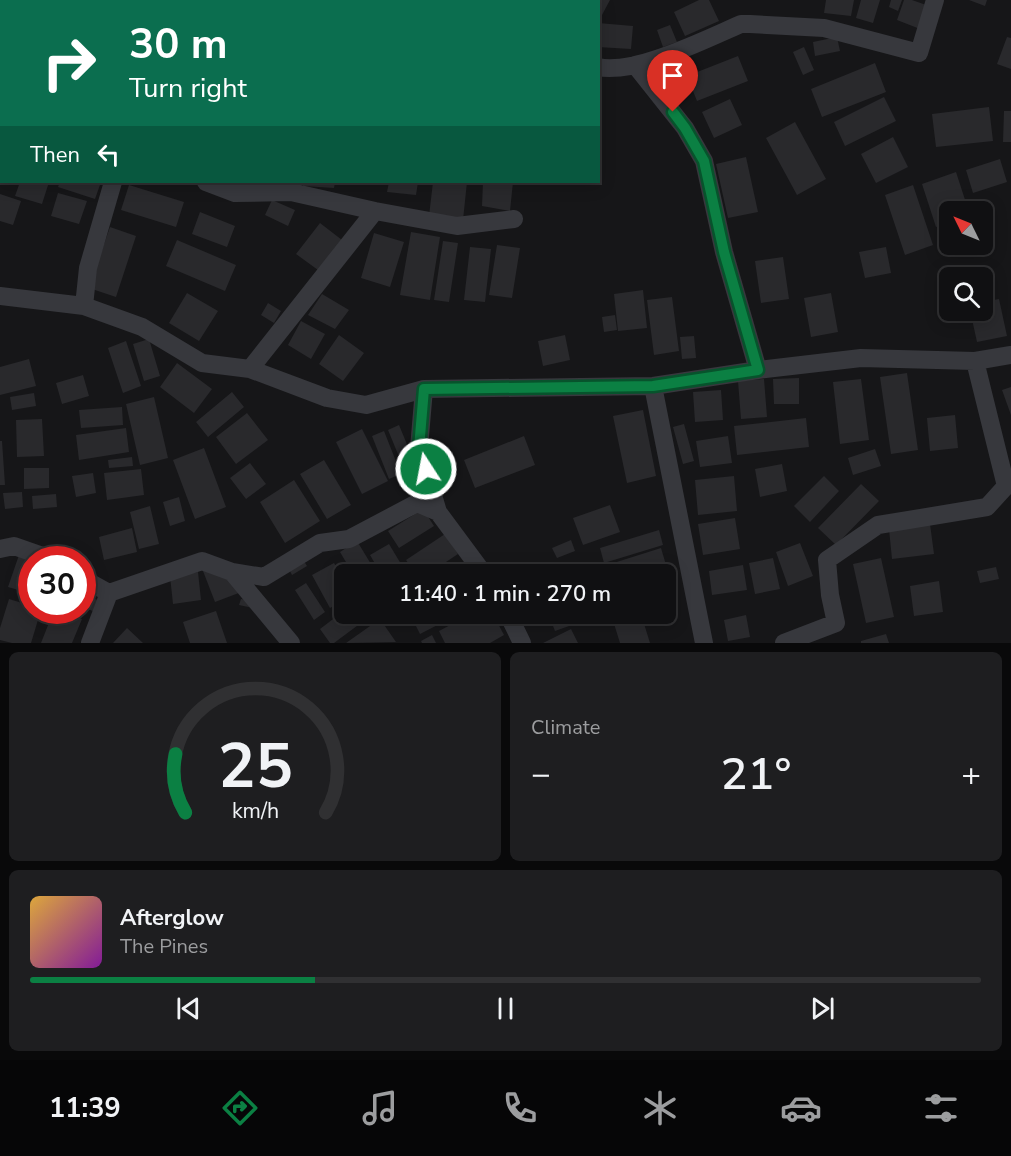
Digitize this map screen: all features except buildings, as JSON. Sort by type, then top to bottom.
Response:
[{"type":"street","points":[[600,68],[635,65],[664,56],[741,24],[824,28],[919,53],[935,0]]},
{"type":"street","points":[[635,65],[685,128],[704,161],[724,252],[758,370]]},
{"type":"street","points":[[84,306],[88,268],[113,183]]},
{"type":"street","points":[[209,183],[235,193],[291,192],[457,226],[514,219]]},
{"type":"street","points":[[250,369],[375,211]]},
{"type":"street","points":[[0,296],[84,306],[142,327],[202,363],[250,369],[327,398],[366,405],[424,389],[653,386],[758,370],[861,358],[975,361],[1011,355]]},
{"type":"street","points":[[784,643],[836,623],[830,595],[827,560],[835,554],[878,525],[987,507],[1006,486],[975,361]]},
{"type":"street","points":[[653,386],[704,643]]},
{"type":"street","points":[[424,389],[419,448],[438,512],[476,564]]},
{"type":"street","points":[[96,586],[108,593],[202,561],[232,572],[264,577],[320,543],[349,539],[417,503],[438,512]]},
{"type":"street","points":[[0,549],[18,547]]},
{"type":"street","points":[[232,572],[291,643]]},
{"type":"street","points":[[90,643],[108,593]]},
{"type":"street","points":[[513,624],[522,643]]},
{"type":"route","points":[[426,469],[419,448],[424,389],[653,386],[758,370],[724,252],[704,161],[673,112]]}]
